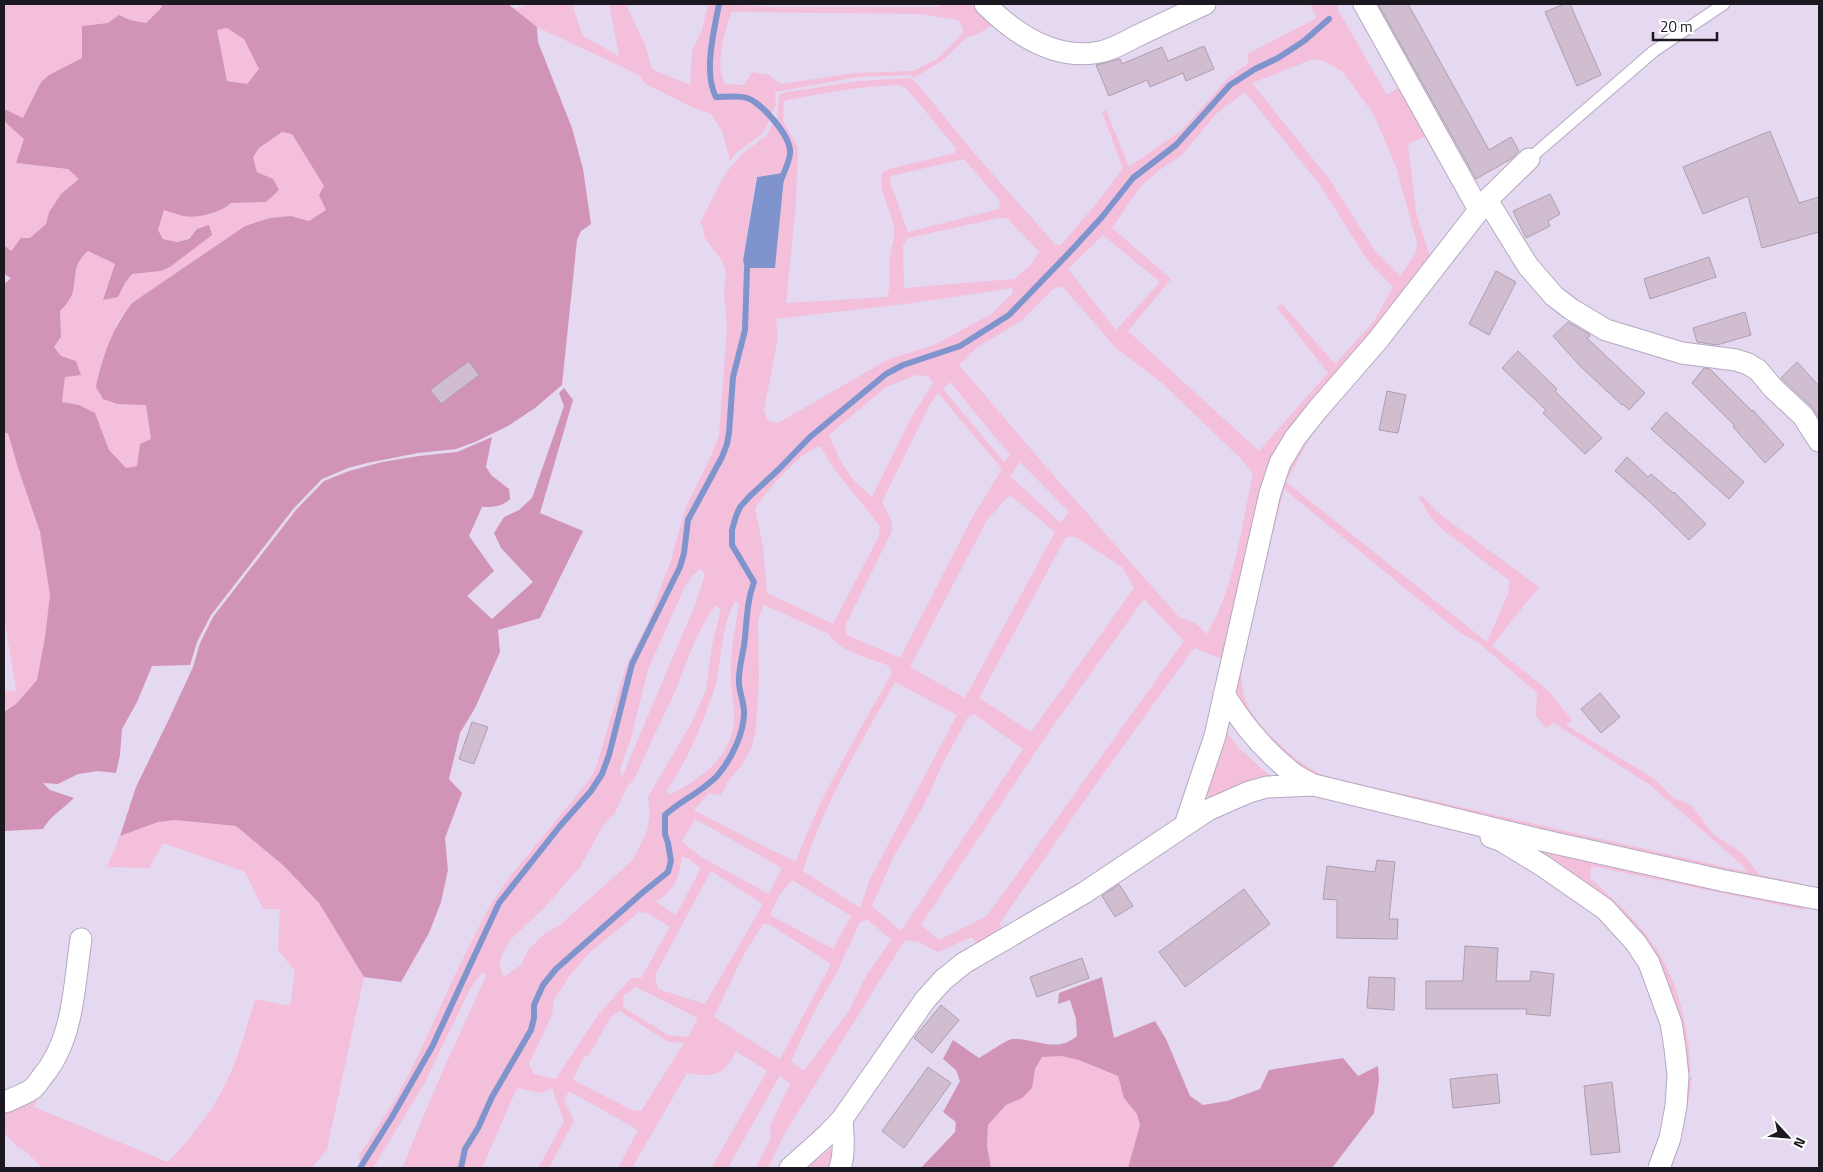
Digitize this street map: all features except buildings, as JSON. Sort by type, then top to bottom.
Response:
[{"type":"street","points":[[985,4],[1006,23],[1045,47],[1063,53],[1079,54],[1101,52],[1205,4]]},
{"type":"street","points":[[1364,4],[1483,205],[1528,266],[1554,296],[1571,309],[1606,330],[1682,353],[1736,360],[1748,364],[1758,370],[1773,388],[1803,416],[1819,441]]},
{"type":"street","points":[[1186,825],[1215,736],[1270,493],[1280,463],[1301,431],[1378,340],[1483,205],[1529,159]]},
{"type":"street","points":[[1224,694],[1234,711],[1272,754],[1291,772],[1314,785],[1428,814],[1725,881],[1819,899]]},
{"type":"street","points":[[790,1168],[828,1134],[842,1118],[925,1000],[943,980],[964,964],[1084,893],[1208,810],[1249,792],[1267,787],[1314,785]]},
{"type":"street","points":[[1428,814],[1502,841],[1605,909],[1636,943],[1649,963],[1671,1023],[1678,1076],[1676,1106],[1671,1130],[1659,1168]]},
{"type":"street","points":[[4,1102],[33,1089],[49,1069],[58,1051],[70,1013],[81,939]]},
{"type":"street","points":[[840,1168],[843,1144],[842,1118]]},
{"type":"lane","points":[[1529,159],[1654,51],[1724,4]]},
{"type":"shaded area","points":[[4,4],[162,4],[161,8],[146,23],[130,20],[119,15],[108,23],[82,26],[83,58],[49,75],[41,82],[23,118],[4,109]]},
{"type":"shaded area","points":[[162,4],[508,4],[537,27],[538,42],[572,128],[583,169],[591,224],[581,231],[577,240],[562,385],[535,408],[508,426],[475,442],[456,449],[418,453],[367,463],[348,468],[322,479],[294,508],[211,615],[197,642],[190,665],[152,666],[137,702],[122,729],[120,755],[116,773],[98,771],[78,774],[58,784],[43,783],[50,790],[74,798],[53,816],[43,829],[4,831],[4,712],[16,704],[37,680],[50,595],[40,532],[8,433],[4,433],[4,284],[11,278],[4,274],[4,245],[11,251],[21,238],[30,238],[46,224],[49,212],[61,194],[79,179],[68,169],[16,163],[24,139],[4,121],[4,109],[23,118],[41,82],[49,75],[82,58],[82,26],[108,23],[119,15],[130,20],[146,23],[161,8]],"holes":[[[227,28],[244,39],[259,69],[247,84],[227,81],[217,30]],[[282,132],[292,134],[324,186],[319,195],[326,210],[309,221],[291,216],[270,218],[245,226],[132,303],[109,343],[96,387],[103,399],[117,404],[146,405],[151,439],[140,444],[137,466],[126,468],[109,450],[95,413],[79,405],[62,402],[65,377],[81,375],[76,361],[61,356],[54,347],[61,337],[60,311],[72,294],[77,265],[88,251],[115,264],[103,300],[118,297],[132,274],[161,271],[170,267],[212,235],[209,225],[197,229],[189,239],[177,242],[163,239],[158,230],[164,210],[183,216],[195,217],[215,212],[231,203],[266,202],[279,190],[273,179],[257,172],[253,157],[259,148]]]},
{"type":"shaded area","points":[[530,4],[572,4],[583,36],[619,56],[609,4],[626,4],[645,45],[652,69],[690,85],[692,51],[702,30],[708,4],[717,4],[708,58],[709,89],[715,99],[746,100],[757,106],[770,119],[763,133],[737,152],[730,161],[722,131],[711,114],[694,108],[644,83],[639,75],[537,27],[514,9]]},
{"type":"shaded area","points":[[720,4],[776,7],[938,7],[942,4],[981,4],[1000,21],[976,35],[967,37],[943,60],[914,78],[910,75],[857,77],[775,92],[776,105],[771,115],[753,99],[741,96],[717,96],[712,75],[712,63]],"holes":[[[732,12],[921,14],[958,20],[963,28],[962,34],[937,59],[913,71],[854,73],[781,84],[769,75],[752,72],[744,85],[725,84],[721,75],[720,66],[723,42]]]},
{"type":"shaded area","points":[[1310,4],[1339,4],[1337,8],[1387,95],[1403,85],[1428,135],[1408,144],[1416,212],[1430,257],[1376,327],[1286,435],[1249,545],[1222,659],[1194,648],[1091,791],[1000,923],[1003,932],[980,947],[972,937],[938,952],[918,942],[905,940],[785,1133],[768,1168],[756,1168],[771,1138],[770,1126],[790,1084],[780,1075],[728,1168],[711,1168],[767,1071],[736,1051],[727,1066],[717,1073],[704,1075],[687,1073],[632,1168],[618,1168],[638,1130],[569,1091],[564,1100],[574,1121],[549,1168],[538,1168],[564,1121],[552,1088],[541,1093],[517,1088],[482,1168],[463,1168],[467,1150],[480,1129],[493,1098],[533,1031],[536,1019],[535,1006],[544,986],[557,970],[643,894],[670,873],[673,861],[666,833],[667,816],[700,792],[724,770],[742,737],[746,710],[740,675],[755,582],[734,544],[734,530],[737,517],[742,508],[811,438],[887,376],[903,366],[961,347],[1010,316],[1103,218],[1134,179],[1178,146],[1231,86],[1255,70],[1279,60],[1305,42],[1331,17],[1278,57],[1254,67],[1229,83],[1176,144],[1132,176],[1066,254],[1008,313],[959,344],[902,363],[885,373],[809,436],[739,506],[731,529],[731,538],[736,555],[752,583],[747,605],[738,674],[742,720],[738,737],[731,753],[716,774],[664,814],[663,834],[667,843],[669,861],[666,871],[555,968],[542,984],[532,1005],[533,1018],[530,1029],[464,1149],[459,1168],[402,1168],[440,1077],[486,976],[483,971],[470,989],[424,1084],[373,1168],[363,1168],[417,1078],[501,904],[561,827],[592,791],[603,775],[611,755],[634,665],[681,568],[686,554],[690,520],[723,458],[731,433],[734,377],[747,330],[748,268],[775,268],[784,177],[792,155],[791,145],[777,122],[779,96],[782,93],[859,81],[909,78],[915,81],[974,153],[1055,244],[1061,245],[1122,170],[1102,112],[1106,110],[1129,167],[1182,130],[1228,78],[1249,63],[1247,54],[1317,18]],"holes":[[[1313,59],[1324,61],[1342,71],[1374,115],[1396,167],[1417,243],[1416,253],[1400,276],[1375,251],[1330,180],[1252,83]],[[898,85],[906,88],[956,148],[955,153],[889,169],[882,173],[883,193],[894,226],[887,297],[786,303],[796,203],[798,147],[783,121],[784,101],[855,88]],[[1245,92],[1320,185],[1368,261],[1393,287],[1374,321],[1335,364],[1282,304],[1277,308],[1328,373],[1259,451],[1128,331],[1171,279],[1112,228],[1140,187],[1161,169],[1182,155],[1216,114]],[[964,159],[999,200],[999,209],[908,232],[890,182],[891,176]],[[999,218],[1007,218],[1039,252],[1031,265],[1014,279],[904,288],[903,246],[908,238]],[[1103,235],[1160,282],[1116,330],[1068,269]],[[1062,286],[1116,348],[1163,384],[1240,458],[1253,473],[1231,577],[1207,634],[1195,623],[1179,617],[959,365],[976,348],[1021,321],[1052,290]],[[1012,288],[1013,293],[990,315],[934,345],[889,359],[778,423],[768,421],[764,410],[778,338],[776,319],[913,303]],[[917,375],[928,376],[933,383],[912,416],[872,497],[854,481],[840,460],[829,435],[886,387]],[[950,382],[1010,455],[1004,462],[943,389]],[[938,393],[1002,469],[972,518],[900,658],[847,635],[845,626],[892,531],[892,522],[882,502],[929,406]],[[820,446],[834,469],[880,526],[879,536],[833,624],[767,593],[763,546],[755,508],[784,473],[803,456]],[[1020,462],[1069,512],[1061,523],[1010,476]],[[1010,495],[1055,532],[965,698],[910,667],[987,520]],[[1066,537],[1076,537],[1122,567],[1134,588],[1031,732],[979,698]],[[700,569],[705,574],[695,605],[622,777],[620,769],[631,738],[648,670],[684,588]],[[1144,599],[1184,641],[987,916],[939,940],[921,925],[1046,736]],[[735,601],[739,604],[731,660],[734,718],[728,744],[713,765],[703,774],[669,795],[667,790],[694,743],[714,691],[728,618]],[[764,605],[829,634],[840,646],[856,654],[889,666],[892,673],[828,788],[796,861],[694,810],[709,793],[720,795],[728,781],[742,765],[752,747],[756,728],[759,679],[758,620]],[[715,606],[721,609],[712,646],[706,690],[693,720],[648,797],[650,814],[647,831],[633,860],[560,925],[545,933],[528,950],[521,965],[504,977],[499,965],[503,952],[511,939],[544,908],[580,867],[604,824],[615,813],[627,787],[635,778],[674,694],[702,627]],[[895,682],[957,715],[870,879],[860,908],[803,871],[811,846],[832,798]],[[974,714],[1023,749],[901,931],[872,906],[894,856],[923,807],[943,763],[968,717]],[[695,819],[782,868],[769,894],[701,857],[682,841]],[[682,856],[701,868],[676,915],[656,902],[668,893],[675,883]],[[711,871],[763,904],[705,1004],[658,989],[655,975]],[[792,880],[851,916],[833,949],[770,915],[780,894]],[[639,912],[648,913],[670,927],[641,978],[631,978],[598,1015],[556,1079],[534,1074],[529,1064],[552,1015],[554,1000],[571,974],[589,953]],[[868,920],[891,940],[866,976],[849,1011],[804,1071],[791,1061],[815,1010],[836,974],[860,922]],[[763,924],[769,924],[831,964],[780,1059],[714,1017],[744,954]],[[636,987],[698,1018],[688,1037],[668,1035],[623,1007],[624,995]],[[619,1011],[669,1042],[684,1043],[641,1111],[632,1110],[573,1080],[583,1058],[590,1054],[610,1018]]]},
{"type":"shaded area","points":[[227,28],[244,39],[259,69],[247,84],[227,81],[217,30]]},
{"type":"shaded area","points":[[4,121],[25,139],[16,163],[68,169],[80,179],[61,194],[49,212],[46,224],[30,238],[21,238],[10,251],[4,245]]},
{"type":"shaded area","points":[[773,123],[786,141],[788,152],[782,173],[756,177],[743,261],[745,268],[743,330],[731,377],[726,444],[721,457],[687,519],[683,553],[679,566],[631,664],[607,754],[600,773],[590,790],[559,824],[498,903],[430,1046],[391,1116],[361,1163],[359,1156],[396,1098],[419,1054],[454,977],[489,907],[509,878],[590,779],[597,765],[626,666],[647,625],[671,560],[686,507],[719,436],[727,328],[724,294],[726,272],[722,261],[704,237],[703,226],[700,223],[725,174],[742,154],[767,135]]},
{"type":"shaded area","points":[[282,132],[292,134],[324,186],[327,210],[309,221],[291,216],[270,218],[245,226],[132,303],[118,321],[96,387],[103,399],[117,404],[146,404],[151,439],[140,444],[137,466],[126,468],[109,450],[95,413],[79,405],[62,402],[65,377],[80,375],[76,361],[61,356],[54,347],[61,337],[60,311],[68,302],[73,292],[79,259],[88,251],[115,264],[104,300],[118,297],[132,274],[161,271],[170,267],[212,235],[197,229],[186,240],[174,241],[163,239],[158,230],[164,209],[182,216],[194,217],[215,212],[231,203],[266,202],[273,179],[257,172],[253,157],[259,148]]},
{"type":"shaded area","points":[[564,388],[573,400],[540,513],[583,531],[540,618],[498,630],[500,652],[475,708],[460,733],[449,779],[462,793],[445,838],[448,870],[441,902],[429,933],[401,982],[364,977],[319,903],[284,866],[236,826],[175,820],[158,822],[120,836],[136,787],[193,667],[200,643],[213,617],[296,510],[324,481],[349,471],[382,462],[457,452],[492,437],[486,467],[491,475],[509,489],[510,499],[494,507],[482,507],[469,536],[494,571],[467,596],[492,619],[533,582],[501,548],[494,533],[504,517],[519,510],[532,498],[564,406],[559,393]]},
{"type":"shaded area","points":[[1313,432],[1286,482],[1487,642],[1508,594],[1510,581],[1443,530],[1431,518],[1418,496],[1423,497],[1437,512],[1539,587],[1492,646],[1548,690],[1572,720],[1566,725],[1653,778],[1675,799],[1693,807],[1712,833],[1743,854],[1760,875],[1800,883],[1798,888],[1361,789],[1297,769],[1237,702],[1234,686],[1240,646],[1291,455]],"holes":[[[1284,489],[1462,634],[1479,643],[1537,693],[1536,716],[1546,728],[1554,723],[1650,785],[1741,864],[1747,872],[1324,776],[1291,755],[1274,739],[1249,709],[1242,688],[1242,663]]]},
{"type":"shaded area","points":[[4,433],[8,433],[40,532],[50,595],[37,680],[16,704],[4,712],[4,692],[16,690],[4,616]]},
{"type":"shaded area","points":[[1226,731],[1239,748],[1270,776],[1238,785],[1212,797],[1207,796],[1210,779]]},
{"type":"shaded area","points":[[175,820],[236,826],[284,866],[319,903],[364,977],[327,1149],[312,1168],[42,1168],[28,1153],[17,1147],[4,1133],[4,1105],[44,1086],[34,1107],[168,1162],[199,1127],[224,1087],[238,1055],[255,999],[290,1006],[295,971],[278,950],[280,909],[263,909],[245,872],[163,843],[149,868],[107,867],[120,836],[158,822]]},
{"type":"shaded area","points":[[1539,850],[1808,904],[1804,910],[1591,866],[1590,878],[1622,907],[1641,928],[1658,952],[1671,977],[1684,1016],[1691,1071],[1685,1074],[1675,1006],[1657,960],[1537,852]]},
{"type":"shaded area","points":[[1102,977],[1114,1038],[1155,1021],[1166,1039],[1190,1096],[1203,1105],[1227,1101],[1260,1089],[1269,1070],[1343,1058],[1358,1076],[1378,1066],[1379,1081],[1374,1113],[1332,1168],[1128,1168],[1140,1125],[1137,1114],[1124,1098],[1118,1076],[1079,1060],[1062,1056],[1042,1057],[1035,1069],[1032,1088],[1022,1098],[1006,1105],[988,1125],[987,1146],[991,1168],[921,1168],[955,1132],[956,1122],[943,1112],[960,1081],[956,1070],[943,1059],[953,1040],[979,1058],[1013,1039],[1054,1045],[1062,1044],[1077,1036],[1076,1019],[1070,1000],[1058,1004],[1059,993]]},
{"type":"shaded area","points":[[1062,1056],[1079,1060],[1118,1076],[1124,1098],[1137,1114],[1140,1125],[1128,1168],[991,1168],[987,1146],[988,1125],[1006,1105],[1022,1098],[1031,1088],[1035,1069],[1042,1057]]},
{"type":"shaded area","points":[[1692,1076],[1687,1111],[1672,1168],[1666,1168],[1685,1078]]},
{"type":"shaded area","points":[[836,1144],[836,1168],[807,1168]]},
{"type":"water","points":[[782,173],[784,177],[775,268],[745,268],[743,261],[757,177]]},
{"type":"waterway","points":[[719,4],[712,39],[710,64],[712,87],[716,97],[740,97],[753,101],[768,113],[781,130],[786,139],[790,154],[780,183]]},
{"type":"waterway","points":[[461,1168],[465,1149],[478,1128],[492,1097],[531,1030],[534,1018],[534,1005],[543,985],[556,969],[668,872],[671,861],[665,834],[665,815],[705,787],[717,776],[727,762],[740,736],[744,710],[739,674],[748,606],[754,582],[732,545],[732,530],[740,507],[810,437],[886,374],[903,365],[960,346],[1009,315],[1102,217],[1133,178],[1176,145],[1230,85],[1304,41],[1329,19]]},
{"type":"waterway","points":[[360,1168],[432,1047],[499,903],[560,826],[591,791],[602,774],[609,755],[632,664],[680,567],[684,553],[688,520],[727,444],[733,377],[745,330],[747,268],[750,260]]}]
